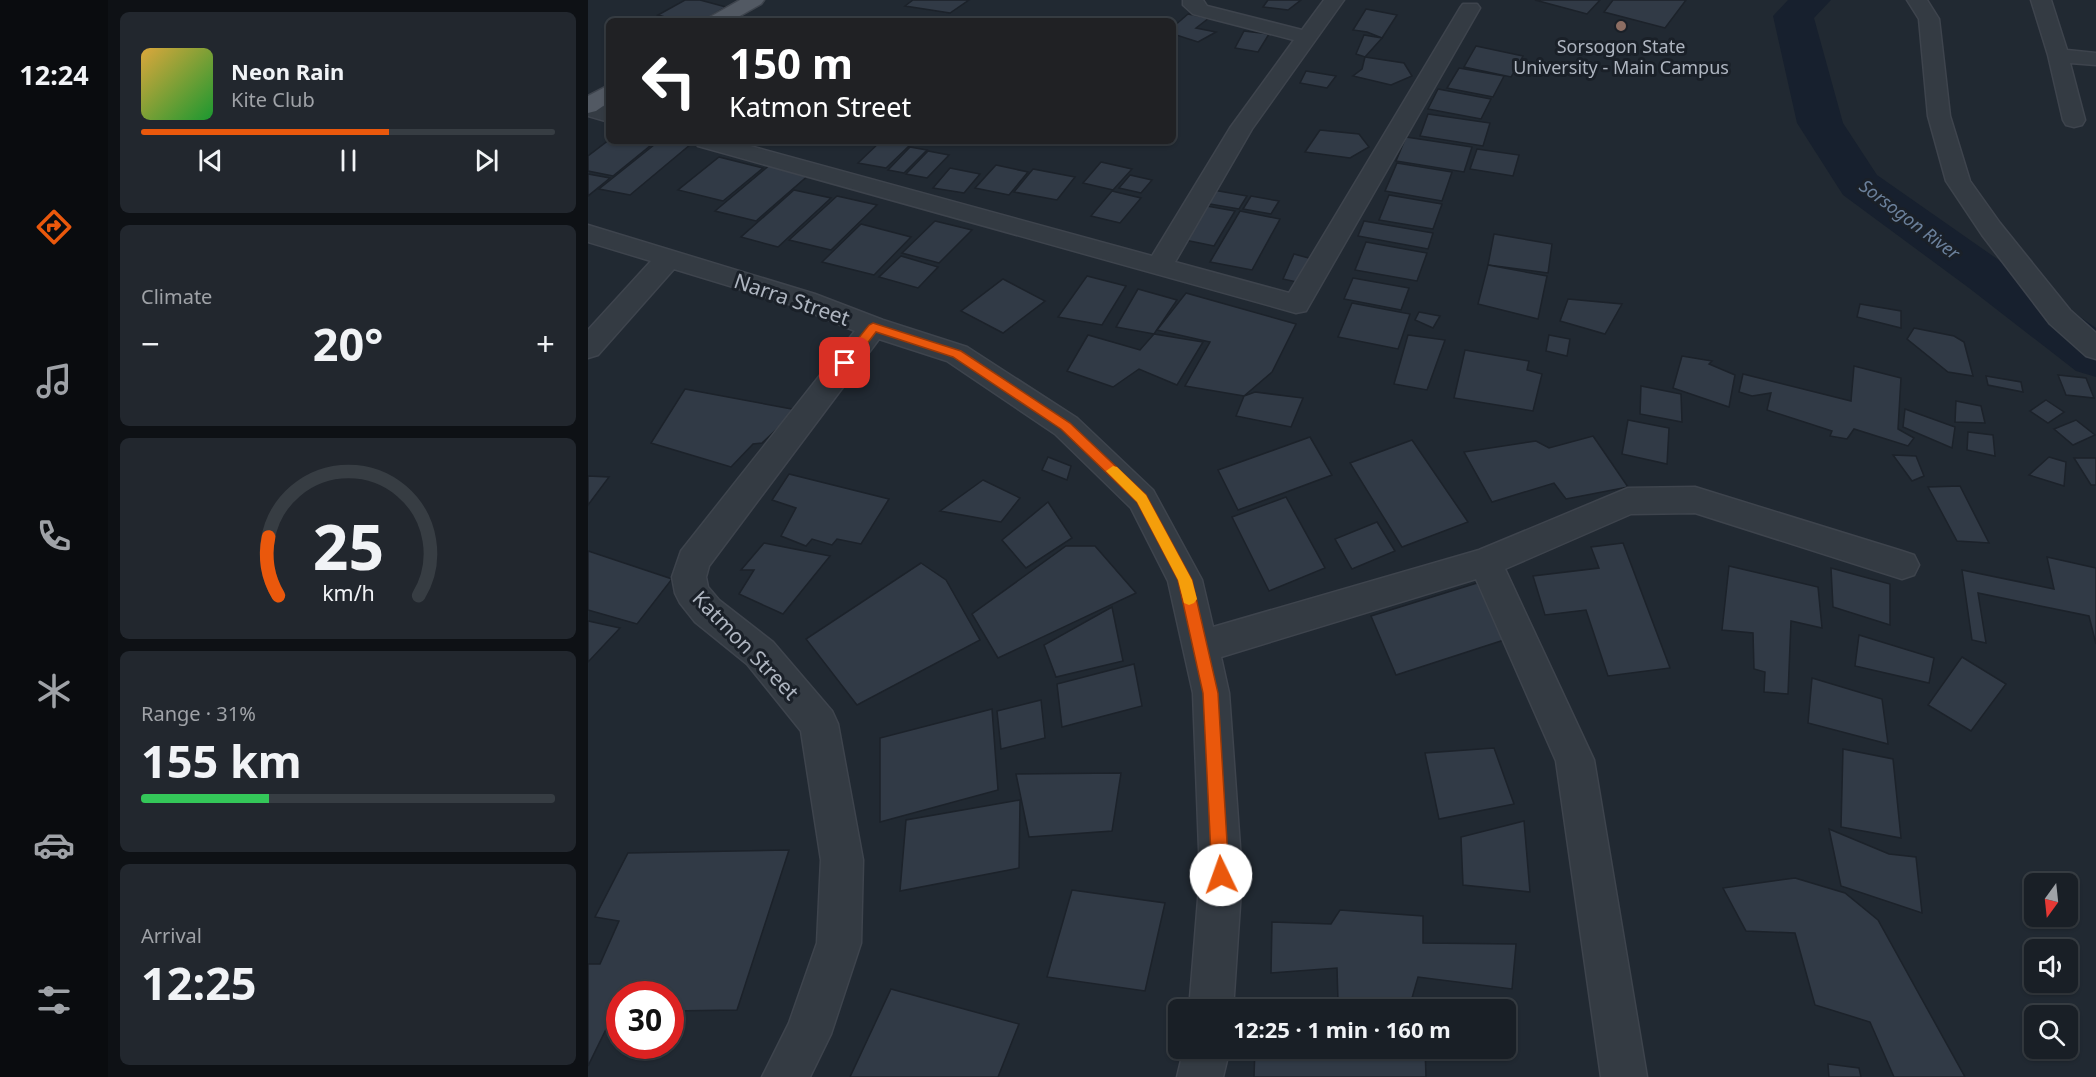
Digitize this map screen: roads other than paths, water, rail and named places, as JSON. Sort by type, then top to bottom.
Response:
[{"type":"main road","points":[[722,18],[754,0]]},
{"type":"main road","points":[[588,107],[606,94]]},
{"type":"street","points":[[1193,0],[1193,5],[1200,10],[1307,37]]},
{"type":"street","points":[[1159,266],[1241,128],[1334,0]]},
{"type":"street","points":[[1917,0],[1929,19],[1939,116],[1958,181],[2060,317],[2096,348]]},
{"type":"street","points":[[2041,0],[2058,55],[2074,120]]},
{"type":"street","points":[[717,144],[1105,249],[1296,304],[1470,8]]},
{"type":"street","points":[[2058,55],[2096,59]]},
{"type":"street","points":[[588,107],[606,113]]},
{"type":"street","name":"Narra Street","points":[[588,233],[806,300],[873,327],[957,354],[1066,426],[1142,499],[1185,580],[1210,693],[1221,875],[1212,999]]},
{"type":"street","points":[[588,348],[669,258]]},
{"type":"street","name":"Katmon Street","points":[[785,1077],[808,1034],[839,943],[842,860],[819,724],[760,653],[699,602],[692,593],[689,577],[693,561],[873,327]]},
{"type":"street","points":[[1200,647],[1485,562],[1628,501],[1695,500],[1902,565]]},
{"type":"street","points":[[1485,562],[1575,760],[1624,1077]]},
{"type":"street","points":[[1200,1077],[1204,1059]]},
{"type":"waterway","name":"Sorsogon River","points":[[1811,0],[1793,16],[1820,123],[1860,185],[1988,276],[2096,357]]},
{"type":"place","name":"Sorsogon State University - Main Campus","points":[[1621,26]]}]
